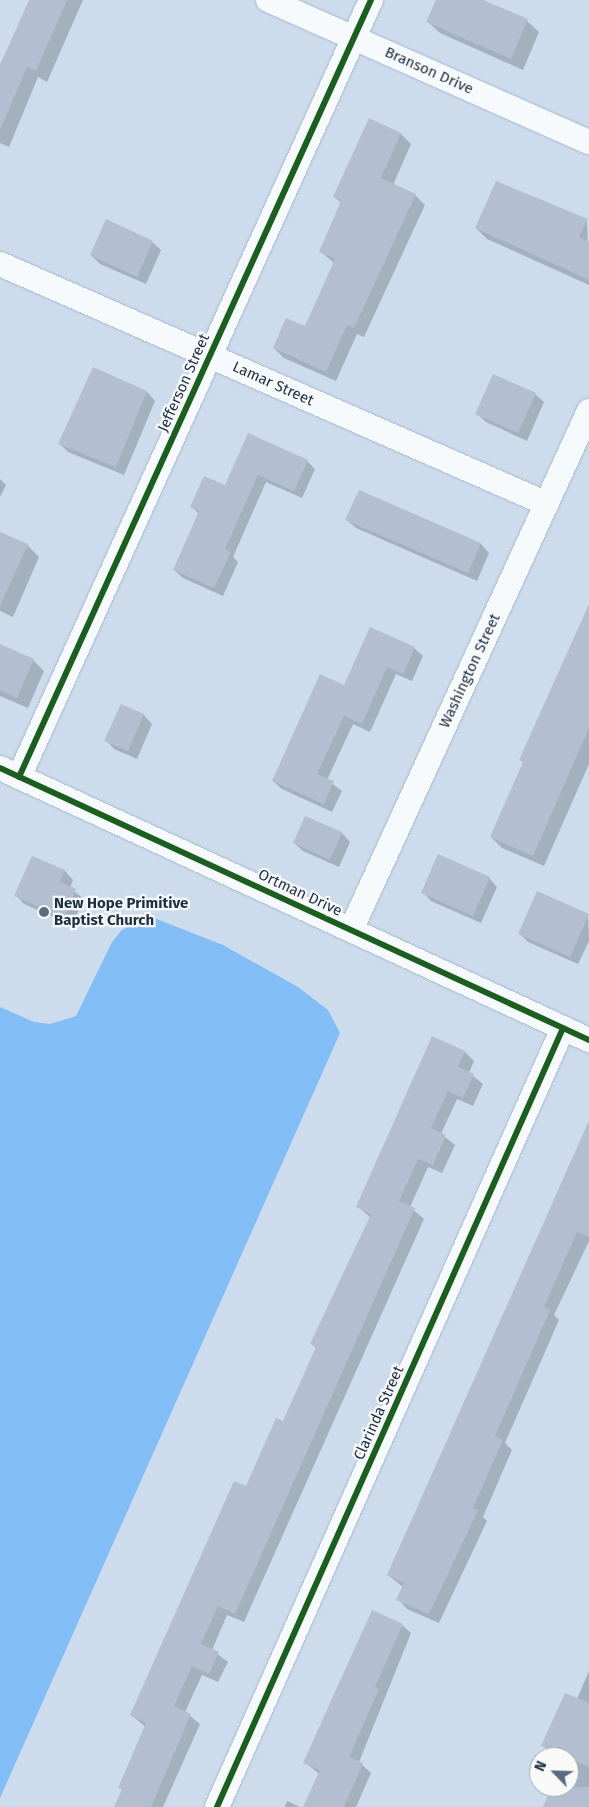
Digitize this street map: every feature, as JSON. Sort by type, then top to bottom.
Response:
[{"type":"street","name":"Branson Drive","points":[[268,0],[589,142]]},
{"type":"street","name":"Jefferson Street","points":[[10,772],[210,356],[371,0]]},
{"type":"street","name":"Lamar Street","points":[[0,264],[547,504]]},
{"type":"street","name":"Washington Street","points":[[351,930],[589,411]]},
{"type":"street","name":"Ortman Drive","points":[[10,772],[589,1040]]},
{"type":"street","name":"Clarinda Street","points":[[217,1807],[563,1028]]},
{"type":"water","points":[[149,916],[223,945],[298,987],[328,1010],[340,1033],[0,1798],[0,1007],[34,1022],[50,1024],[76,1016],[112,942],[122,930]]},
{"type":"building","points":[[29,0],[67,0],[36,71],[27,67],[0,130],[0,66]]},
{"type":"building","points":[[436,0],[483,0],[528,19],[511,59],[426,22]]},
{"type":"building","points":[[369,118],[401,133],[381,178],[416,194],[354,328],[347,325],[326,372],[273,348],[286,318],[305,326],[335,259],[319,252],[341,201],[333,197]]},
{"type":"building","points":[[496,181],[588,219],[579,237],[589,242],[589,280],[475,228]]},
{"type":"building","points":[[106,219],[153,241],[137,277],[90,255]]},
{"type":"building","points":[[93,367],[147,391],[116,467],[58,444]]},
{"type":"building","points":[[493,374],[536,393],[518,433],[475,414]]},
{"type":"building","points":[[248,433],[308,460],[294,491],[258,475],[225,549],[231,552],[214,588],[173,570],[199,511],[190,507],[204,476],[225,485]]},
{"type":"building","points":[[359,490],[481,543],[468,573],[345,520]]},
{"type":"building","points":[[0,532],[28,544],[0,606]]},
{"type":"building","points":[[589,604],[589,728],[533,856],[490,837],[523,762],[519,760]]},
{"type":"building","points":[[370,627],[415,647],[403,674],[387,667],[362,724],[344,716],[317,774],[334,781],[324,804],[272,781],[320,674],[344,685]]},
{"type":"building","points":[[0,644],[34,659],[17,698],[0,690]]},
{"type":"building","points":[[121,704],[144,714],[128,751],[104,741]]},
{"type":"building","points":[[305,816],[342,832],[330,860],[293,843]]},
{"type":"building","points":[[438,854],[490,877],[473,916],[421,893]]},
{"type":"building","points":[[32,856],[65,870],[60,882],[76,889],[64,918],[14,896]]},
{"type":"building","points":[[537,891],[589,914],[570,957],[518,934]]},
{"type":"building","points":[[432,1036],[465,1051],[458,1067],[474,1074],[463,1098],[448,1091],[431,1128],[446,1135],[433,1165],[418,1159],[399,1201],[415,1208],[235,1614],[218,1606],[201,1644],[219,1652],[209,1674],[192,1666],[174,1706],[191,1714],[151,1807],[114,1807],[122,1789],[118,1788],[146,1723],[130,1715],[234,1481],[246,1486],[276,1418],[283,1421],[316,1347],[310,1344],[371,1214],[356,1207]]},
{"type":"building","points":[[589,1121],[589,1237],[577,1232],[544,1307],[550,1310],[495,1436],[503,1440],[473,1508],[478,1510],[429,1614],[396,1600],[404,1583],[387,1575]]},
{"type":"building","points":[[372,1610],[403,1624],[375,1687],[379,1689],[349,1757],[363,1763],[344,1807],[303,1807],[320,1770],[303,1763]]},
{"type":"building","points":[[565,1693],[589,1703],[589,1767],[579,1763],[579,1747],[541,1746]]},
{"type":"building","points":[[579,1787],[589,1787],[589,1807],[543,1807],[548,1797],[579,1797]]},
{"type":"cycle path","points":[[19,777],[371,0]]},
{"type":"cycle path","points":[[0,768],[589,1040]]},
{"type":"cycle path","points":[[217,1807],[563,1028]]},
{"type":"place","name":"New Hope Primitive Baptist Church","points":[[44,912]]}]
